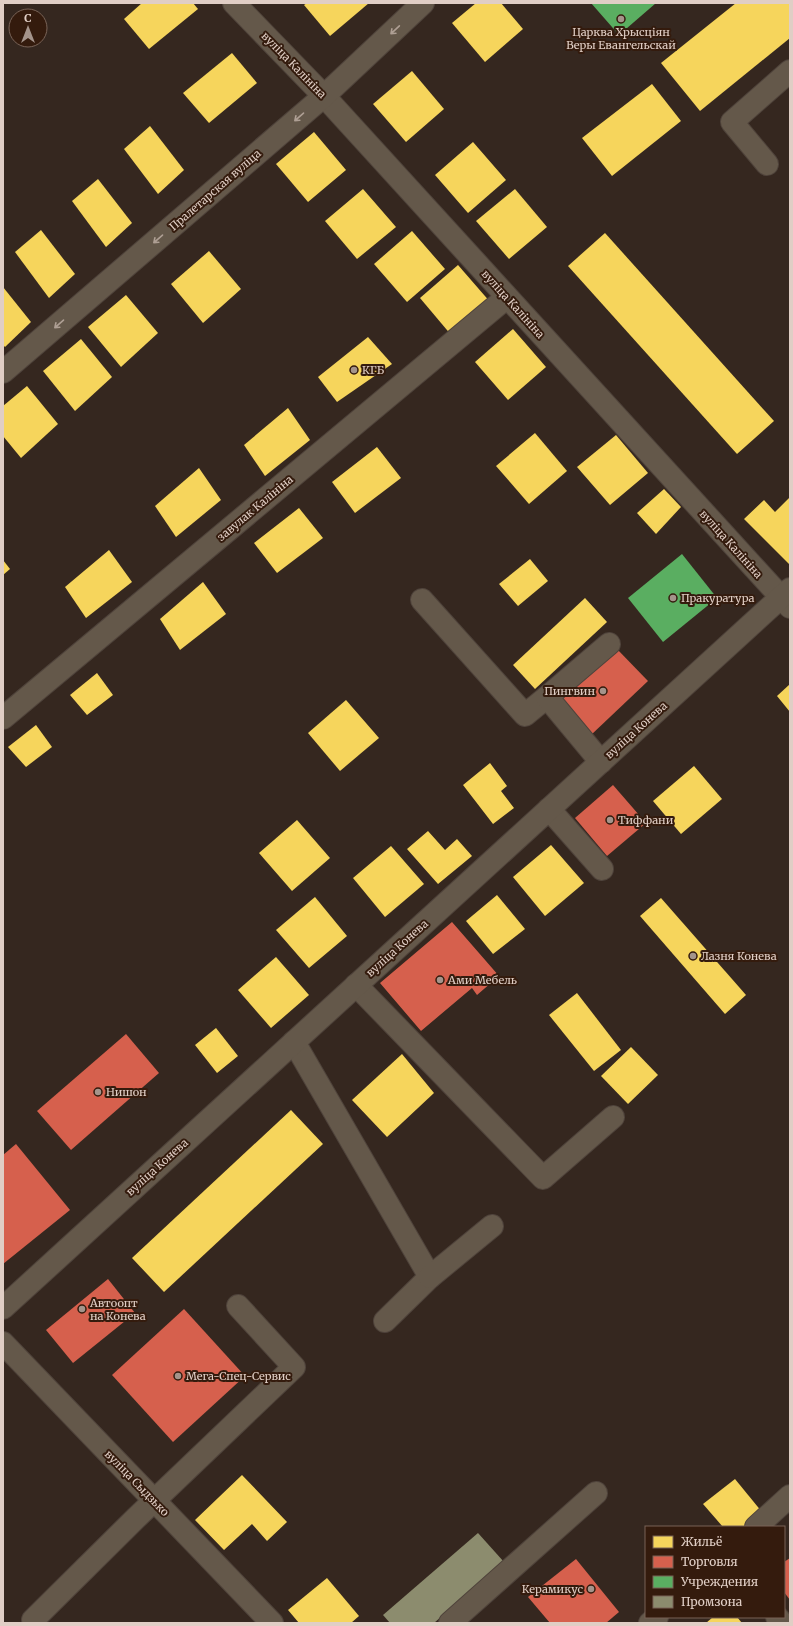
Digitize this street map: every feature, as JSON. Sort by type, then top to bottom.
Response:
[{"type":"street","name":"вуліца Калініна","points":[[234,3],[324,96],[506,298],[787,598]]},
{"type":"street","name":"Пралетарская вуліца","points":[[3,372],[324,96],[423,3]]},
{"type":"street","points":[[767,164],[732,122],[790,70]]},
{"type":"street","name":"завулак Калініна","points":[[3,718],[506,298]]},
{"type":"street","name":"вуліца Конева","points":[[3,1308],[549,809],[787,598]]},
{"type":"street","points":[[422,600],[525,715],[547,698],[609,644]]},
{"type":"street","points":[[547,698],[601,762]]},
{"type":"street","points":[[549,809],[602,869]]},
{"type":"street","points":[[356,985],[543,1178],[613,1117]]},
{"type":"street","points":[[294,1042],[430,1277]]},
{"type":"street","points":[[385,1321],[430,1277],[492,1226]]},
{"type":"street","points":[[33,1620],[154,1500],[294,1367],[238,1306]]},
{"type":"street","name":"вуліца Сыдзько","points":[[3,1342],[272,1623]]},
{"type":"street","points":[[450,1623],[596,1494]]},
{"type":"street","points":[[757,1526],[790,1496]]},
{"type":"building: Жильё","points":[[142,3],[193,3],[198,9],[149,49],[124,19]]},
{"type":"building: Жильё","points":[[307,3],[369,3],[330,36],[304,5]]},
{"type":"building: Жильё","points":[[476,3],[501,3],[523,29],[485,62],[452,23]]},
{"type":"building: Жильё","points":[[736,3],[790,3],[790,38],[700,111],[661,63]]},
{"type":"building: Жильё","points":[[232,53],[257,83],[209,123],[183,93]]},
{"type":"building: Жильё","points":[[412,71],[444,109],[406,142],[373,104]]},
{"type":"building: Жильё","points":[[652,84],[681,121],[612,176],[582,138]]},
{"type":"building: Жильё","points":[[150,126],[184,170],[158,194],[124,149]]},
{"type":"building: Жильё","points":[[314,132],[346,170],[308,202],[276,164]]},
{"type":"building: Жильё","points":[[473,142],[506,180],[468,213],[435,175]]},
{"type":"building: Жильё","points":[[98,179],[132,223],[106,247],[72,201]]},
{"type":"building: Жильё","points":[[363,189],[396,227],[357,259],[325,221]]},
{"type":"building: Жильё","points":[[515,189],[547,227],[509,259],[476,221]]},
{"type":"building: Жильё","points":[[41,230],[75,274],[49,298],[15,252]]},
{"type":"building: Жильё","points":[[412,231],[445,269],[407,302],[374,264]]},
{"type":"building: Жильё","points":[[605,233],[774,421],[737,454],[568,266]]},
{"type":"building: Жильё","points":[[209,251],[241,289],[203,323],[171,284]]},
{"type":"building: Жильё","points":[[458,265],[491,303],[452,336],[420,298]]},
{"type":"building: Жильё","points":[[3,287],[31,322],[5,347],[3,345]]},
{"type":"building: Жильё","points":[[126,295],[158,333],[121,367],[88,327]]},
{"type":"building: Жильё","points":[[513,329],[546,367],[508,400],[475,362]]},
{"type":"building: Жильё","name":"КГБ","points":[[368,337],[392,364],[337,402],[318,377]]},
{"type":"building: Жильё","points":[[81,339],[112,377],[75,411],[43,371]]},
{"type":"building: Жильё","points":[[27,386],[58,424],[21,458],[3,436],[3,406]]},
{"type":"building: Жильё","points":[[288,408],[310,440],[265,476],[244,445]]},
{"type":"building: Жильё","points":[[535,433],[567,471],[529,504],[496,466]]},
{"type":"building: Жильё","points":[[616,435],[648,473],[610,505],[577,467]]},
{"type":"building: Жильё","points":[[377,447],[401,478],[355,513],[332,482]]},
{"type":"building: Жильё","points":[[199,468],[221,500],[176,537],[155,506]]},
{"type":"building: Жильё","points":[[664,489],[681,507],[656,534],[637,513]]},
{"type":"building: Жильё","points":[[790,497],[790,565],[744,519],[764,500],[775,512]]},
{"type":"building: Жильё","points":[[299,508],[323,538],[277,573],[254,543]]},
{"type":"building: Жильё","points":[[109,550],[132,582],[86,618],[65,587]]},
{"type":"building: Жильё","points":[[530,559],[548,581],[518,606],[499,584]]},
{"type":"building: Жильё","points":[[3,560],[10,569],[3,575]]},
{"type":"building: Жильё","points":[[203,582],[226,614],[180,650],[160,619]]},
{"type":"building: Жильё","points":[[585,598],[607,622],[535,689],[513,665]]},
{"type":"building: Жильё","points":[[97,673],[113,695],[87,715],[70,695]]},
{"type":"building: Жильё","points":[[790,684],[790,712],[777,696]]},
{"type":"building: Жильё","points":[[346,700],[379,738],[340,771],[308,733]]},
{"type":"building: Жильё","points":[[36,725],[52,747],[26,767],[8,747]]},
{"type":"building: Жильё","points":[[490,763],[507,786],[501,791],[514,808],[493,824],[463,785]]},
{"type":"building: Жильё","points":[[694,766],[722,799],[681,834],[653,801]]},
{"type":"building: Жильё","points":[[297,820],[330,858],[292,891],[259,853]]},
{"type":"building: Жильё","points":[[428,831],[445,850],[457,839],[472,856],[438,884],[407,849]]},
{"type":"building: Жильё","points":[[551,845],[584,883],[545,916],[513,877]]},
{"type":"building: Жильё","points":[[391,846],[424,884],[385,917],[353,878]]},
{"type":"building: Жильё","points":[[497,895],[525,929],[493,954],[466,921]]},
{"type":"building: Жильё","points":[[315,897],[347,936],[309,968],[276,930]]},
{"type":"building: Жильё","name":"Лазня Конева","points":[[661,898],[746,995],[725,1014],[640,916]]},
{"type":"building: Жильё","points":[[276,957],[309,995],[271,1028],[238,990]]},
{"type":"building: Жильё","points":[[577,993],[621,1050],[594,1071],[549,1015]]},
{"type":"building: Жильё","points":[[216,1028],[238,1056],[217,1073],[195,1045]]},
{"type":"building: Жильё","points":[[631,1047],[658,1075],[628,1104],[601,1076]]},
{"type":"building: Жильё","points":[[402,1054],[434,1093],[387,1137],[352,1100]]},
{"type":"building: Жильё","points":[[291,1110],[323,1144],[164,1292],[132,1258]]},
{"type":"building: Жильё","points":[[242,1475],[287,1522],[267,1541],[252,1524],[224,1550],[195,1520]]},
{"type":"building: Жильё","points":[[735,1479],[762,1512],[747,1526],[722,1526],[703,1504]]},
{"type":"building: Жильё","points":[[327,1578],[359,1616],[351,1623],[299,1623],[288,1610]]},
{"type":"building: Жильё","points":[[712,1618],[738,1618],[742,1623],[706,1623]]},
{"type":"building: Торговля","name":"Пингвин","points":[[616,648],[648,681],[591,735],[559,701]]},
{"type":"building: Торговля","name":"Тиффани","points":[[613,785],[646,823],[607,856],[575,818]]},
{"type":"building: Торговля","name":"Ами Мебель","points":[[452,922],[499,976],[477,995],[472,988],[421,1031],[380,983]]},
{"type":"building: Торговля","name":"Нишон","points":[[126,1034],[159,1073],[71,1150],[37,1111]]},
{"type":"building: Торговля","points":[[16,1144],[70,1210],[3,1264],[3,1155]]},
{"type":"building: Торговля","points":[[108,1279],[135,1313],[73,1363],[46,1330]]},
{"type":"building: Торговля","name":"Мега-Спец-Сервис","points":[[184,1309],[245,1376],[173,1442],[112,1375]]},
{"type":"building: Торговля","points":[[790,1558],[790,1600],[785,1593],[785,1561]]},
{"type":"building: Торговля","points":[[576,1559],[619,1612],[606,1623],[550,1623],[528,1597]]},
{"type":"building: Учреждения","name":"Царква Хрысціян Веры Евангельскай","points":[[591,3],[656,3],[619,35]]},
{"type":"building: Учреждения","name":"Пракуратура","points":[[682,554],[717,598],[663,642],[628,598]]},
{"type":"building: Промзона","points":[[478,1533],[504,1562],[434,1623],[390,1623],[383,1615]]},
{"type":"place","name":"Царква Хрысціян Веры Евангельскай","points":[[621,19]]},
{"type":"place","name":"КГБ","points":[[354,370]]},
{"type":"place","name":"Пракуратура","points":[[673,598]]},
{"type":"place","name":"Пингвин","points":[[603,691]]},
{"type":"place","name":"Тиффани","points":[[610,820]]},
{"type":"place","name":"Лазня Конева","points":[[693,956]]},
{"type":"place","name":"Ами Мебель","points":[[440,980]]},
{"type":"place","name":"Нишон","points":[[98,1092]]},
{"type":"place","name":"Автоопт на Конева","points":[[82,1309]]},
{"type":"place","name":"Мега-Спец-Сервис","points":[[178,1376]]},
{"type":"place","name":"Керамикус","points":[[591,1589]]}]
